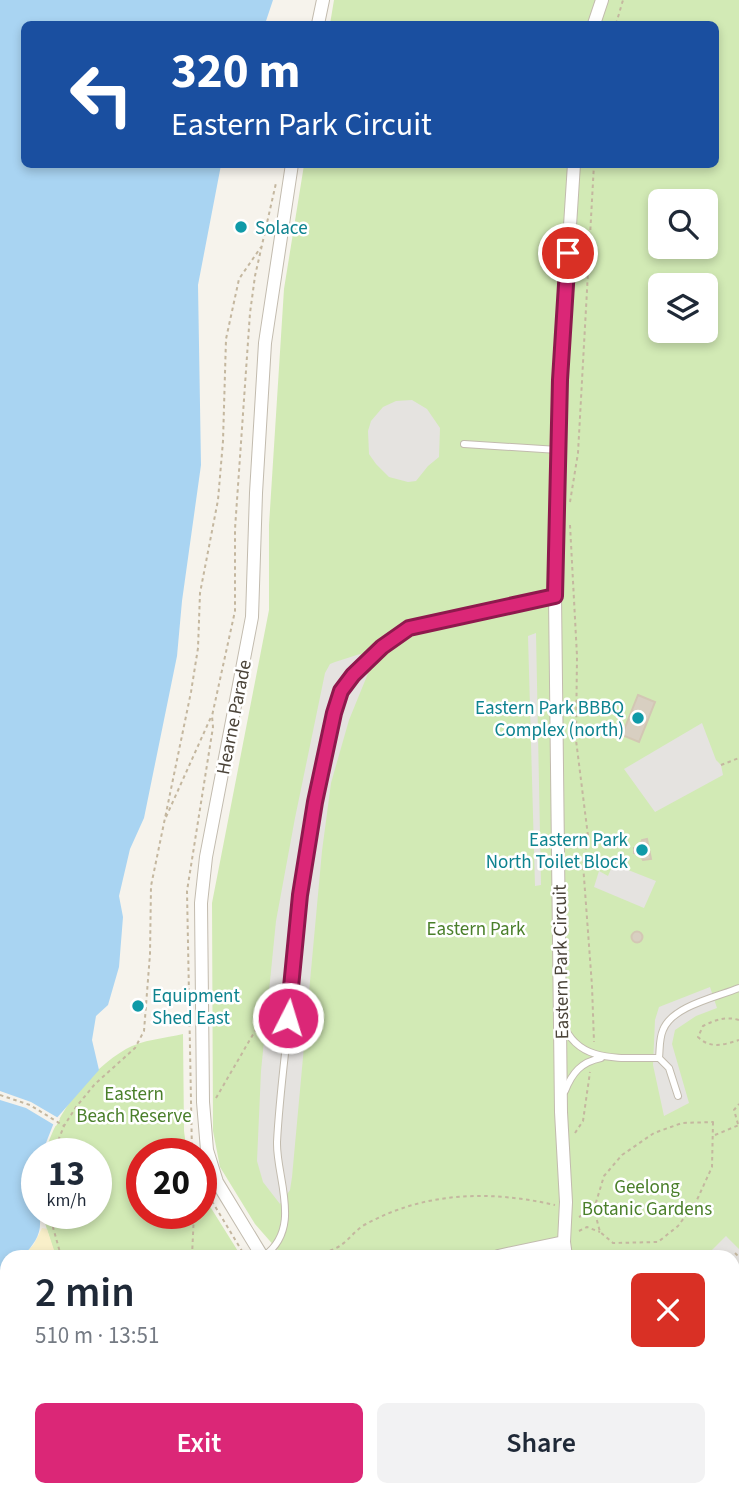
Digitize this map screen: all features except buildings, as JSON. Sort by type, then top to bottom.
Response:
[{"type":"street","points":[[319,21],[323,0]]},
{"type":"street","points":[[595,21],[602,0]]},
{"type":"street","name":"Hearne Parade","points":[[259,1250],[212,1170],[205,1139],[201,960],[203,877],[251,617],[265,342],[291,168]]},
{"type":"street","name":"Eastern Park Circuit","points":[[565,1250],[555,596],[558,450],[574,168]]},
{"type":"lane","points":[[464,444],[558,450]]},
{"type":"lane","points":[[271,1250],[279,1237],[285,1209],[277,1145],[299,905],[320,775],[341,691],[353,675],[382,647],[409,628],[555,596]]},
{"type":"lane","points":[[659,1058],[664,1027],[671,1020],[701,1001],[739,988]]},
{"type":"lane","points":[[561,1014],[570,1038],[592,1057]]},
{"type":"lane","points":[[561,1112],[565,1091],[573,1073],[592,1057],[659,1058],[669,1068],[678,1096]]},
{"type":"path","points":[[617,21],[623,0]]},
{"type":"path","points":[[569,513],[578,453],[594,168]]},
{"type":"path","points":[[164,821],[212,716],[234,619],[234,529],[248,339],[253,289],[277,176]]},
{"type":"path","points":[[59,1138],[64,1126],[95,1084],[135,1048],[142,1038],[147,1007],[151,886],[191,692],[198,648],[200,593],[218,500],[226,339],[239,279],[262,246]]},
{"type":"path","points":[[570,527],[577,656],[576,740],[589,836],[583,874],[594,1007],[592,1057],[583,1121],[574,1138]]},
{"type":"path","points":[[721,765],[739,758]]},
{"type":"path","points":[[739,1020],[731,1017],[717,1019],[703,1026],[698,1037],[704,1043],[712,1045],[739,1040]]},
{"type":"path","points":[[203,1102],[214,1100],[262,1019],[288,1018]]},
{"type":"path","points":[[0,1095],[30,1105],[64,1126]]},
{"type":"path","points":[[714,1135],[738,1125],[734,1110],[739,1104]]},
{"type":"path","points":[[575,1233],[587,1227],[600,1232],[613,1243],[658,1241],[678,1226],[696,1202],[712,1167],[713,1122],[682,1123],[654,1133],[622,1156],[604,1176],[594,1209],[600,1232]]},
{"type":"path","points":[[332,1250],[376,1219],[428,1200],[485,1195],[576,1205],[575,1219],[594,1209]]},
{"type":"path","points":[[217,1209],[241,1250]]},
{"type":"path","points":[[53,1229],[59,1250]]},
{"type":"path","points":[[191,1250],[193,1229]]},
{"type":"green space","name":"Eastern Park","points":[[334,0],[739,0],[739,1250],[278,1250],[255,1224],[220,1167],[217,1138],[214,1138],[213,1131],[212,903],[269,610],[269,525],[284,289],[304,168],[719,168],[719,21],[330,21]]},
{"type":"green space","name":"Eastern Beach Reserve","points":[[183,1034],[185,1138],[126,1138],[126,1229],[217,1229],[217,1218],[237,1250],[53,1250],[47,1229],[112,1229],[112,1138],[50,1138],[66,1108],[87,1081],[113,1058],[139,1043]]},
{"type":"sand","points":[[42,1229],[47,1229],[54,1250],[28,1250]]},
{"type":"shaded area","points":[[412,400],[427,409],[440,428],[439,457],[416,481],[408,482],[389,477],[376,464],[369,454],[368,431],[371,421],[383,407],[396,401]]},
{"type":"shaded area","points":[[536,633],[541,885],[535,886],[528,636]]},
{"type":"shaded area","points":[[360,654],[371,666],[349,720],[331,783],[322,851],[292,1177],[290,1190],[280,1204],[263,1182],[257,1161],[261,1071],[276,921],[325,673],[330,664]]},
{"type":"shaded area","points":[[702,723],[723,775],[655,812],[624,769]]},
{"type":"shaded area","points":[[613,864],[656,881],[644,908],[594,887],[599,871],[608,876]]},
{"type":"shaded area","points":[[710,987],[717,1008],[696,1016],[675,1030],[672,1044],[689,1103],[664,1116],[653,1065],[655,1020],[659,1007]]},
{"type":"shaded area","points":[[726,1236],[739,1249],[739,1250],[712,1250]]},
{"type":"water","points":[[0,0],[273,0],[266,21],[21,21],[21,168],[220,168],[198,285],[201,465],[177,656],[144,818],[130,849],[119,896],[123,917],[119,967],[108,1005],[96,1016],[92,1040],[99,1070],[55,1120],[48,1138],[21,1138],[21,1229],[39,1229],[28,1250],[0,1250]]},
{"type":"pier","points":[[0,1091],[31,1102],[60,1119],[56,1126],[26,1108],[0,1100]]},
{"type":"place","name":"Solace","points":[[241,227]]},
{"type":"place","name":"Eastern Park BBBQ Complex (north)","points":[[638,718]]},
{"type":"place","name":"Eastern Park North Toilet Block","points":[[642,850]]},
{"type":"place","name":"Equipment Shed East","points":[[138,1006]]},
{"type":"route","points":[[288,1018],[300,895],[315,802],[341,691],[353,675],[382,647],[409,628],[555,596],[560,380],[568,253]]},
{"type":"park label","name":"Geelong Botanic Gardens","points":[[647,1197]]}]
